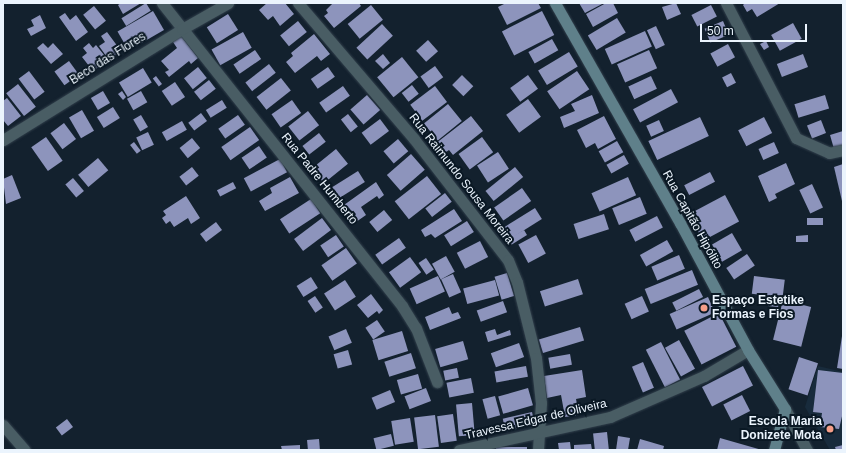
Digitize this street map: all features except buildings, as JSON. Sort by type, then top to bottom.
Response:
[{"type":"main road","name":"Rua Capitão Hipólito","points":[[555,3],[680,223],[748,350],[785,409]]},
{"type":"main road","points":[[774,450],[785,409]]},
{"type":"street","name":"Rua Padre Humberto","points":[[162,3],[402,306],[416,328],[437,382]]},
{"type":"street","name":"Beco das Flores","points":[[3,140],[182,29],[228,3]]},
{"type":"street","name":"Rua Raimundo Sousa Moreira","points":[[298,3],[414,139],[508,260],[519,290],[536,358],[541,402],[538,450]]},
{"type":"street","points":[[726,3],[796,138],[829,153],[843,150]]},
{"type":"street","name":"Travessa Edgar de Oliveira","points":[[459,450],[540,434],[610,417],[704,376],[748,350]]},
{"type":"street","name":"Rua Capitão Hipólito","points":[[785,409],[807,450]]},
{"type":"street","points":[[3,425],[25,450]]},
{"type":"shaded area","name":"Escola Maria Donizete Mota","points":[[818,366],[843,372],[843,450],[830,450],[805,407]]},
{"type":"place","name":"Espaço Estetike Formas e Fios","points":[[704,308]]},
{"type":"place","name":"Escola Maria Donizete Mota","points":[[830,429]]}]
